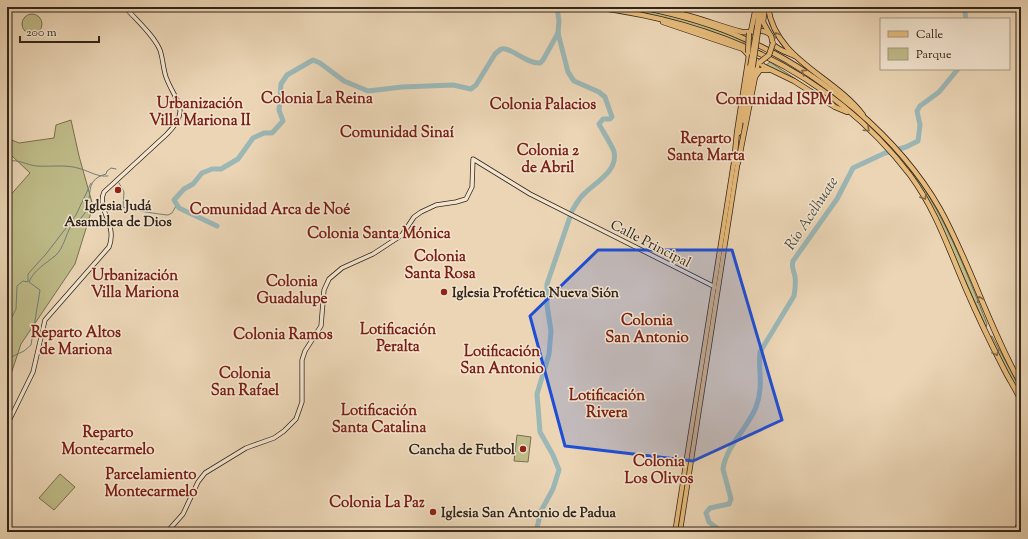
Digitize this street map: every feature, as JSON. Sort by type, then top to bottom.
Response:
[{"type":"highway","points":[[594,7],[642,14],[689,26],[744,46],[798,75],[851,114],[901,165],[917,187],[937,220],[989,339],[1021,401]]},
{"type":"highway","points":[[641,7],[691,16],[750,32],[761,30],[770,34]]},
{"type":"highway","points":[[736,163],[737,132],[750,32],[756,7]]},
{"type":"highway","points":[[736,163],[745,130],[752,86],[759,62],[769,55],[773,43],[763,22],[764,7]]},
{"type":"highway","points":[[764,7],[780,40],[795,56]]},
{"type":"highway","points":[[647,8],[693,20],[744,38],[760,46],[817,81],[866,119],[889,140],[907,160],[928,188],[949,227],[995,335],[1021,384]]},
{"type":"highway","points":[[642,14],[734,45],[763,66],[802,86],[835,107],[851,114]]},
{"type":"highway","points":[[773,43],[795,56],[849,99],[866,119]]},
{"type":"highway","points":[[752,86],[759,72],[762,70],[771,70]]},
{"type":"highway","points":[[983,326],[989,329],[991,324]]},
{"type":"highway","points":[[989,339],[990,334],[995,335]]},
{"type":"highway","points":[[1016,532],[1021,519]]},
{"type":"main road","points":[[680,532],[751,66],[758,26],[764,7]]},
{"type":"main road","points":[[675,532],[736,163]]},
{"type":"street","points":[[7,425],[33,372],[46,320],[109,247],[112,233],[102,204],[104,192],[167,134],[176,124],[178,119],[179,102],[166,78],[159,49],[125,7]]},
{"type":"street","name":"Calle Principal","points":[[167,532],[183,514],[198,482],[205,473],[246,448],[274,438],[284,431],[296,418],[302,402],[302,360],[305,351],[321,326],[324,290],[329,279],[338,271],[372,254],[402,235],[414,217],[421,212],[436,205],[456,202],[466,198],[471,192],[472,187],[473,159],[530,194],[715,287]]},
{"type":"highlighted area","points":[[598,250],[732,250],[782,420],[693,461],[565,446],[530,316]]},
{"type":"green space","points":[[604,7],[640,10],[676,17],[744,41],[744,45],[693,26]]},
{"type":"green space","points":[[32,14],[39,17],[42,24],[39,31],[32,34],[25,31],[22,24],[25,17]]},
{"type":"green space","points":[[772,55],[848,105],[887,143],[820,90],[771,59]]},
{"type":"green space","points":[[770,62],[823,97],[765,66]]},
{"type":"green space","points":[[71,120],[93,206],[75,264],[21,344],[7,386],[7,199],[30,173],[11,155],[7,156],[7,138],[19,143],[54,138],[56,125]]},
{"type":"green space","points":[[906,162],[931,200],[952,240],[987,324],[986,327],[936,214],[903,164]]},
{"type":"green space","points":[[992,336],[1021,390],[1021,398],[990,337]]},
{"type":"green space","name":"Cancha de Futbol","points":[[517,435],[531,437],[528,462],[514,461]]},
{"type":"green space","points":[[60,474],[75,487],[54,510],[39,498]]},
{"type":"waterway","points":[[536,532],[541,511],[553,489],[559,470],[553,455],[540,432],[537,394],[549,354],[551,331],[547,305],[547,284],[572,211],[581,197],[605,176],[613,165],[614,159],[614,152],[599,124],[603,119],[610,119],[612,117],[605,97],[599,92],[574,81],[568,72],[558,33],[559,21],[557,7]]},
{"type":"waterway","name":"Río Acelhuate","points":[[964,7],[966,18]]},
{"type":"waterway","points":[[217,226],[179,208],[174,200],[184,189],[193,184],[202,173],[212,169],[221,169],[238,159],[253,138],[264,133],[272,133],[283,121],[279,110],[281,84],[287,75],[313,60],[320,63],[344,81],[368,91],[402,87],[453,85],[471,89],[476,85],[495,54],[501,49],[509,50],[529,61],[540,63],[558,33]]},
{"type":"waterway","name":"Río Acelhuate","points":[[722,532],[709,522],[706,513],[710,508],[729,504],[731,499],[723,469],[725,461],[728,453],[756,407],[760,392],[760,352],[794,296],[795,275],[792,267],[793,261],[837,199],[853,168],[885,153],[906,147],[918,141],[920,125],[917,111],[920,106],[939,92],[957,70]]},
{"type":"waterway","points":[[7,161],[15,161],[37,166],[76,167],[97,175],[108,176]]},
{"type":"waterway","points":[[7,359],[24,351],[31,345],[40,290],[29,282],[33,274],[58,253],[71,226],[86,212],[93,181],[106,174],[111,168],[116,169]]},
{"type":"waterway","points":[[7,327],[16,309],[17,286],[23,281],[28,282],[28,274],[46,254],[76,215],[91,183]]},
{"type":"waterway","points":[[119,183],[124,192],[123,207],[125,208],[168,215],[172,213],[176,206]]},
{"type":"place","name":"Iglesia Judá Asamblea de Dios","points":[[118,190]]},
{"type":"place","name":"Iglesia Profética Nueva Sión","points":[[444,292]]},
{"type":"place","name":"Cancha de Futbol","points":[[523,449]]},
{"type":"place","name":"Iglesia San Antonio de Padua","points":[[433,512]]},
{"type":"district","name":"Colonia La Reina","points":[[317,98]]},
{"type":"district","name":"Comunidad ISPM","points":[[774,99]]},
{"type":"district","name":"Colonia Palacios","points":[[543,104]]},
{"type":"district","name":"Urbanización Villa Mariona II","points":[[200,112]]},
{"type":"district","name":"Comunidad Sinaí","points":[[397,132]]},
{"type":"district","name":"Reparto Santa Marta","points":[[706,146]]},
{"type":"district","name":"Colonia 2 de Abril","points":[[548,158]]},
{"type":"district","name":"Comunidad Arca de Noé","points":[[270,209]]},
{"type":"district","name":"Colonia Santa Mónica","points":[[379,233]]},
{"type":"district","name":"Colonia Santa Rosa","points":[[440,264]]},
{"type":"district","name":"Urbanización Villa Mariona","points":[[135,284]]},
{"type":"district","name":"Colonia Guadalupe","points":[[292,290]]},
{"type":"district","name":"Colonia San Antonio","points":[[647,328]]},
{"type":"district","name":"Colonia Ramos","points":[[283,334]]},
{"type":"district","name":"Lotificación Peralta","points":[[398,338]]},
{"type":"district","name":"Reparto Altos de Mariona","points":[[76,340]]},
{"type":"district","name":"Lotificación San Antonio","points":[[502,360]]},
{"type":"district","name":"Colonia San Rafael","points":[[245,382]]},
{"type":"district","name":"Lotificación Rivera","points":[[607,404]]},
{"type":"district","name":"Lotificación Santa Catalina","points":[[379,418]]},
{"type":"district","name":"Reparto Montecarmelo","points":[[108,440]]},
{"type":"district","name":"Colonia Los Olivos","points":[[659,470]]},
{"type":"district","name":"Parcelamiento Montecarmelo","points":[[151,482]]},
{"type":"district","name":"Colonia La Paz","points":[[377,502]]}]
